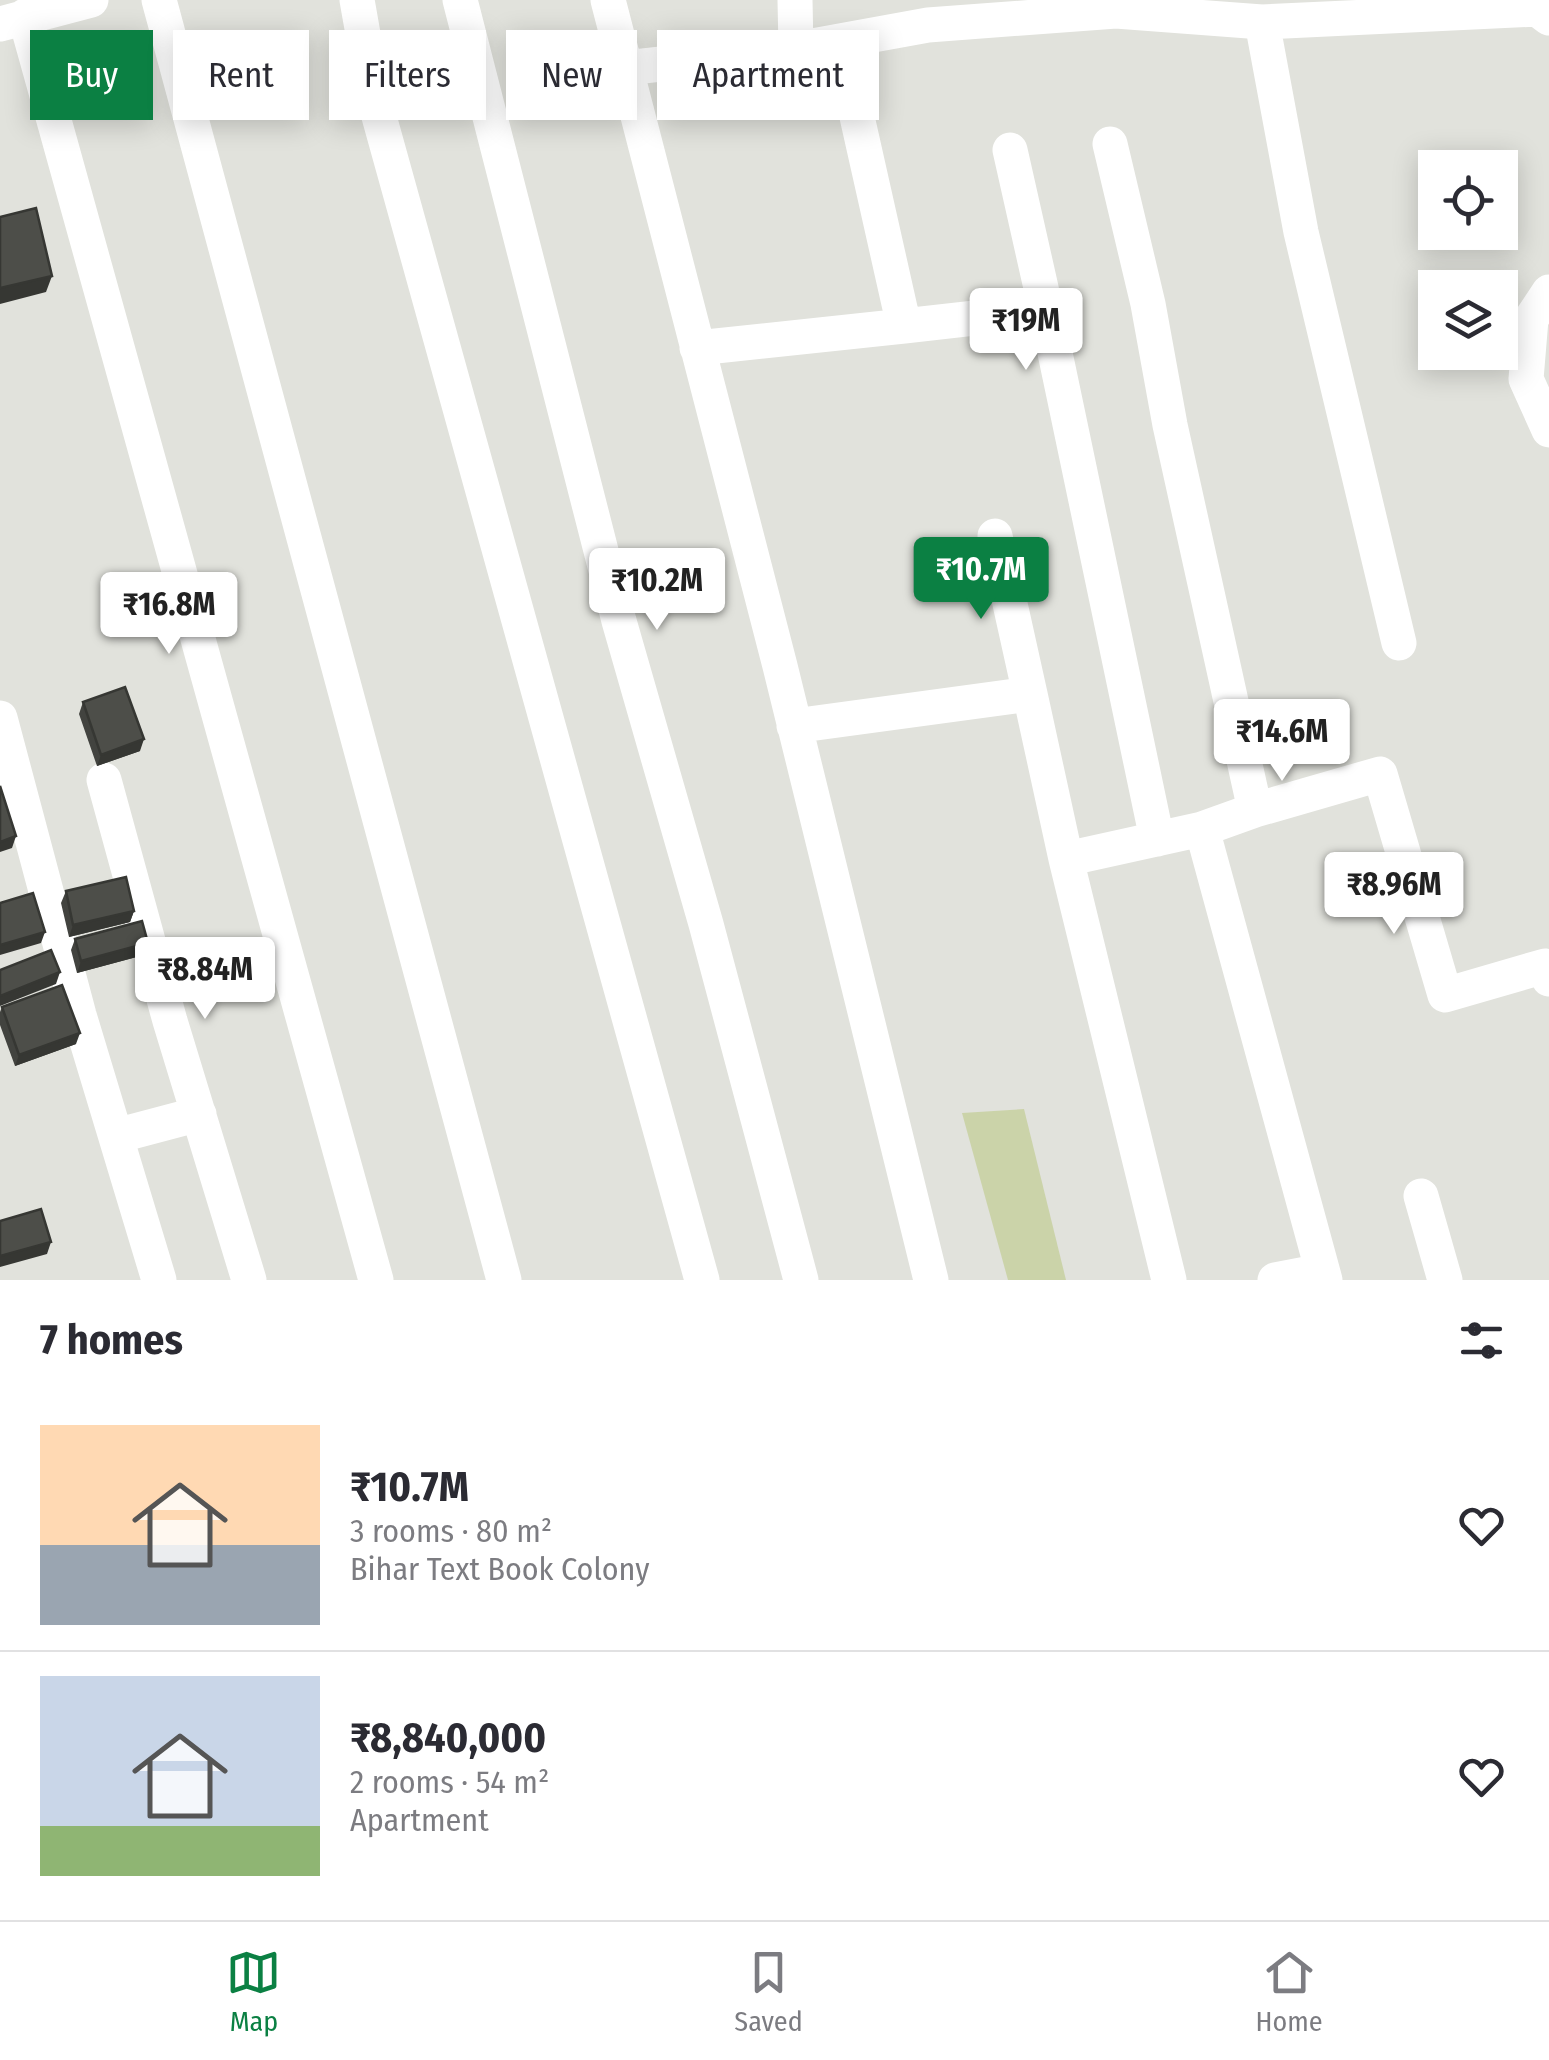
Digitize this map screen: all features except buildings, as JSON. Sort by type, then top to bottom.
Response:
[{"type":"street","points":[[91,0],[12,20],[376,1280]]},
{"type":"street","points":[[159,0],[504,1280]]},
{"type":"street","points":[[357,0],[375,102],[702,1280]]},
{"type":"street","points":[[460,0],[620,621],[706,924],[800,1280]]},
{"type":"street","points":[[608,0],[616,30]]},
{"type":"street","points":[[795,0],[796,30]]},
{"type":"street","points":[[879,34],[1041,8],[1262,22],[1537,10],[1549,18]]},
{"type":"street","points":[[1262,22],[1302,232],[1399,643]]},
{"type":"street","points":[[637,115],[931,1280]]},
{"type":"street","points":[[858,120],[904,326]]},
{"type":"street","points":[[1110,144],[1148,304],[1170,425],[1254,810]]},
{"type":"street","points":[[1010,150],[1158,839]]},
{"type":"street","points":[[1549,292],[1531,319],[1526,379],[1549,430]]},
{"type":"street","points":[[697,348],[1046,310]]},
{"type":"street","points":[[995,536],[1066,860],[1169,1280]]},
{"type":"street","points":[[794,726],[1030,694]]},
{"type":"street","points":[[0,718],[79,1015],[159,1280]]},
{"type":"street","points":[[1066,860],[1202,830],[1254,810],[1380,774],[1445,995],[1545,966],[1549,978]]},
{"type":"street","points":[[104,780],[250,1280]]},
{"type":"street","points":[[1202,830],[1323,1276],[1275,1280]]},
{"type":"street","points":[[116,1136],[199,1114]]},
{"type":"street","points":[[1421,1196],[1446,1280]]},
{"type":"green space","points":[[1024,1109],[1066,1280],[1008,1280],[962,1113]]}]
